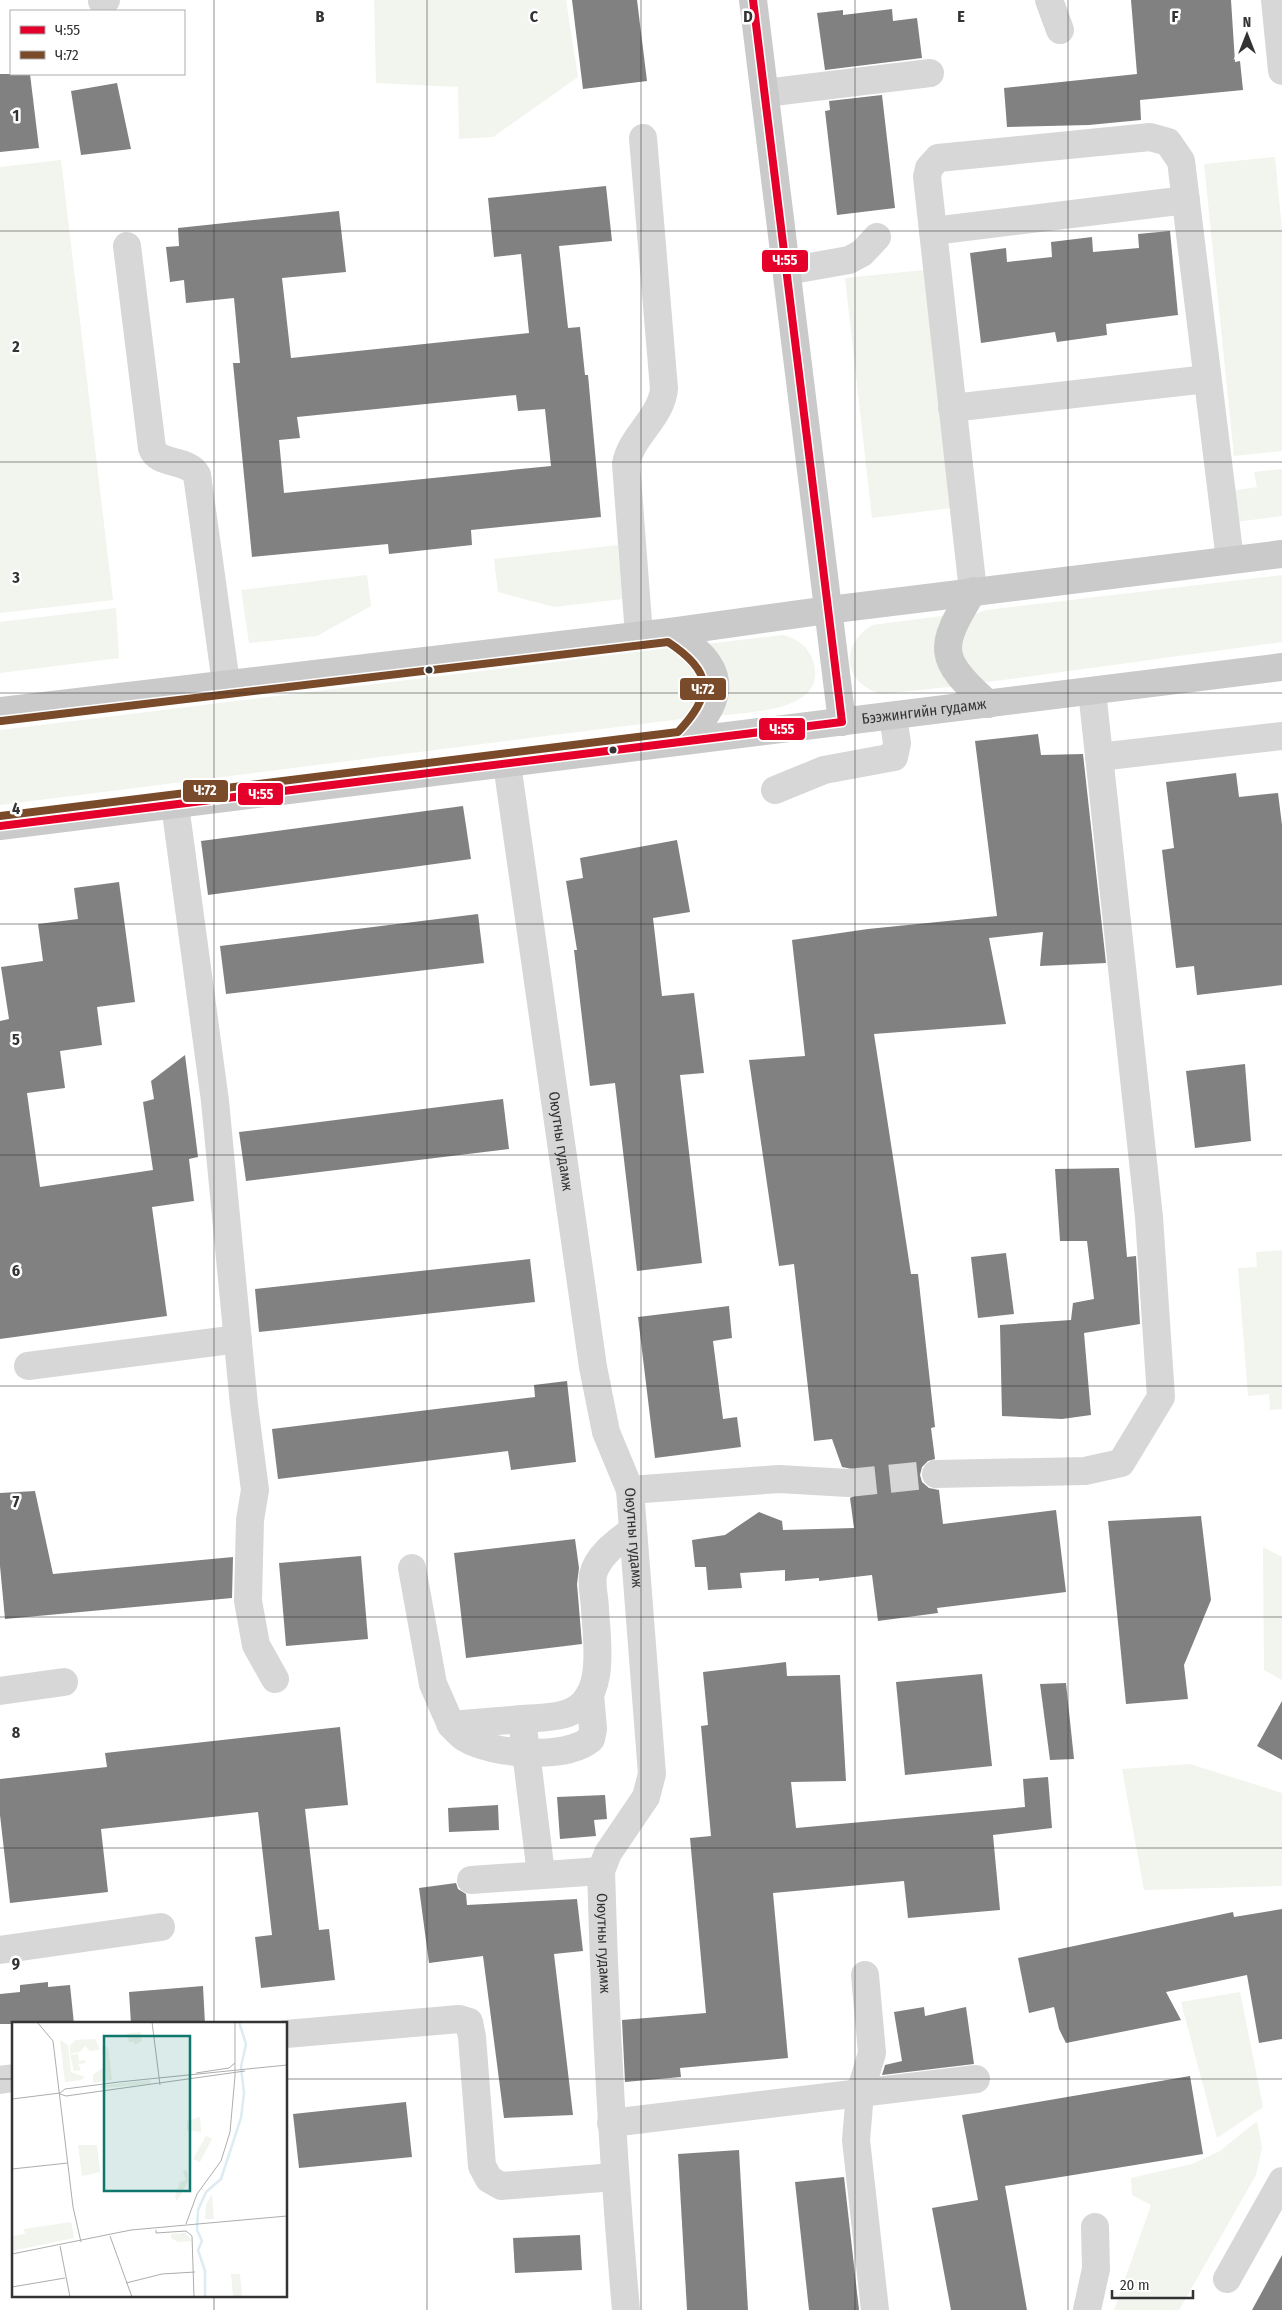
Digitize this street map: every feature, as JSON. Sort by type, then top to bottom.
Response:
[{"type":"main road","points":[[753,0],[842,722]]},
{"type":"main road","points":[[0,711],[639,636],[974,591],[1282,554]]},
{"type":"main road","points":[[974,591],[954,623],[947,649],[949,661],[956,671],[988,704]]},
{"type":"main road","points":[[670,632],[699,651],[708,661],[715,677],[715,692],[709,709],[695,729],[683,741]]},
{"type":"main road","name":"Бээжингийн гудамж","points":[[0,826],[1282,667]]},
{"type":"street","points":[[1049,0],[1060,30]]},
{"type":"street","points":[[1275,0],[1282,71]]},
{"type":"street","points":[[765,93],[930,73]]},
{"type":"street","points":[[974,591],[927,177],[929,168],[938,158],[1150,137],[1168,142],[1181,161],[1230,560]]},
{"type":"street","points":[[639,636],[626,464],[628,453],[660,406],[664,389],[643,138]]},
{"type":"street","points":[[933,231],[1186,200]]},
{"type":"street","points":[[787,271],[849,260],[862,253],[876,238]]},
{"type":"street","points":[[128,246],[152,448],[156,455],[191,467],[197,475],[226,683]]},
{"type":"street","points":[[952,408],[1207,379]]},
{"type":"street","points":[[936,1474],[1085,1471],[1121,1463],[1161,1397],[1149,1217],[1092,691]]},
{"type":"street","points":[[775,790],[824,770],[894,757],[897,743],[893,716]]},
{"type":"street","points":[[1100,757],[1282,736]]},
{"type":"street","name":"Оюутны гудамж","points":[[507,764],[593,1367],[606,1432],[630,1490],[652,1774],[646,1797],[608,1853],[601,1871],[614,2177],[626,2310]]},
{"type":"street","points":[[175,805],[215,1101],[255,1490],[250,1520],[248,1601],[256,1645],[275,1678]]},
{"type":"street","points":[[28,1366],[238,1339]]},
{"type":"street","points":[[630,1490],[779,1479],[848,1483]]},
{"type":"street","points":[[451,1725],[522,1720],[568,1714],[581,1706],[590,1694],[596,1677],[597,1637],[593,1575],[602,1556],[633,1530]]},
{"type":"street","points":[[412,1568],[433,1684],[451,1725],[465,1738],[482,1746],[507,1753],[565,1750],[585,1744],[591,1739],[592,1729],[590,1694]]},
{"type":"street","points":[[0,1691],[64,1682]]},
{"type":"street","points":[[522,1720],[542,1874]]},
{"type":"street","points":[[471,1880],[601,1871]]},
{"type":"street","points":[[0,1950],[161,1927]]},
{"type":"street","points":[[865,1975],[872,2053],[860,2093],[856,2140],[875,2310]]},
{"type":"street","points":[[288,2034],[459,2019],[469,2022],[472,2036],[482,2166],[489,2179],[501,2186],[614,2177]]},
{"type":"street","points":[[611,2122],[976,2079]]},
{"type":"street","points":[[1227,2278],[1282,2181]]},
{"type":"street","points":[[1087,2310],[1096,2269],[1096,2227]]},
{"type":"shaded area","points":[[374,0],[566,0],[578,77],[493,137],[459,139],[458,87],[376,83]]},
{"type":"shaded area","points":[[1275,157],[1282,230],[1282,451],[1234,456],[1204,164]]},
{"type":"shaded area","points":[[61,160],[113,600],[0,613],[0,167]]},
{"type":"shaded area","points":[[924,270],[951,508],[872,518],[845,278]]},
{"type":"shaded area","points":[[1282,469],[1282,516],[1236,522],[1232,491],[1257,487],[1254,472]]},
{"type":"shaded area","points":[[618,545],[622,599],[554,607],[498,592],[494,559]]},
{"type":"shaded area","points":[[367,575],[371,606],[317,636],[249,643],[241,590]]},
{"type":"shaded area","points":[[1282,575],[1282,642],[988,682],[980,681],[956,650],[973,615],[986,610]]},
{"type":"shaded area","points":[[116,608],[119,658],[0,673],[0,622]]},
{"type":"shaded area","points":[[950,615],[958,686],[881,694],[868,689],[859,682],[853,673],[850,653],[854,643],[861,634],[872,625]]},
{"type":"shaded area","points":[[783,635],[802,644],[811,656],[815,678],[809,691],[798,700],[764,711],[715,716],[706,644]]},
{"type":"shaded area","points":[[668,648],[686,651],[709,686],[689,718],[0,805],[0,730]]},
{"type":"shaded area","points":[[1282,1250],[1282,1409],[1270,1410],[1269,1394],[1248,1396],[1238,1268],[1257,1267],[1256,1252]]},
{"type":"shaded area","points":[[1263,1547],[1282,1557],[1282,1680],[1264,1670]]},
{"type":"shaded area","points":[[1190,1764],[1282,1793],[1282,1886],[1144,1890],[1122,1769]]},
{"type":"shaded area","points":[[1240,1992],[1263,2107],[1217,2138],[1181,2002]]},
{"type":"shaded area","points":[[1257,2121],[1262,2148],[1256,2175],[1179,2310],[1114,2310],[1151,2205],[1132,2195],[1131,2178],[1192,2164],[1220,2151]]},
{"type":"building","points":[[572,0],[637,0],[647,81],[583,89]]},
{"type":"building","points":[[1131,0],[1231,0],[1235,62],[1240,61],[1243,90],[1140,100],[1141,120],[1089,125],[1007,127],[1004,88],[1137,74]]},
{"type":"building","points":[[892,9],[893,21],[917,18],[922,58],[825,70],[817,13],[843,10],[843,15]]},
{"type":"building","points":[[0,74],[30,75],[39,148],[0,152]]},
{"type":"building","points":[[117,83],[131,149],[81,155],[71,91]]},
{"type":"building","points":[[882,95],[895,208],[837,215],[825,111],[830,110],[829,101]]},
{"type":"building","points":[[606,186],[612,241],[559,246],[568,328],[580,327],[585,375],[588,375],[601,517],[471,530],[472,545],[389,554],[388,544],[252,557],[233,363],[240,363],[234,298],[186,303],[184,280],[170,282],[166,247],[179,246],[178,228],[339,211],[346,272],[282,278],[291,358],[529,333],[521,254],[494,257],[488,198]],"holes":[[[516,395],[518,411],[545,409],[551,466],[284,493],[279,440],[300,438],[297,417]]]},
{"type":"building","points":[[1170,231],[1178,315],[1106,324],[1107,335],[1057,342],[1055,332],[981,343],[970,253],[1006,248],[1007,262],[1052,257],[1051,242],[1092,237],[1093,252],[1139,248],[1138,234]]},
{"type":"building","points":[[1038,734],[1041,755],[1083,754],[1106,963],[1040,966],[1043,932],[989,938],[1006,1024],[874,1034],[911,1274],[918,1274],[935,1427],[931,1428],[935,1459],[928,1461],[922,1467],[920,1475],[922,1482],[929,1488],[939,1490],[943,1524],[1056,1510],[1066,1592],[937,1608],[938,1613],[878,1621],[872,1575],[819,1581],[819,1578],[785,1581],[785,1570],[740,1573],[742,1588],[708,1590],[706,1567],[695,1567],[692,1540],[725,1535],[759,1512],[782,1521],[783,1530],[854,1528],[850,1498],[861,1492],[864,1484],[862,1476],[857,1470],[842,1467],[832,1439],[814,1441],[794,1264],[779,1266],[749,1060],[805,1056],[792,940],[868,929],[997,916],[975,741]]},
{"type":"building","points":[[1236,773],[1239,797],[1278,793],[1282,825],[1282,985],[1197,995],[1194,966],[1176,968],[1162,850],[1174,848],[1166,782]]},
{"type":"building","points":[[463,806],[471,859],[208,895],[201,841]]},
{"type":"building","points":[[677,840],[690,912],[653,918],[662,996],[694,993],[704,1073],[680,1075],[702,1263],[637,1271],[615,1083],[590,1086],[574,950],[577,950],[566,881],[583,878],[580,858]]},
{"type":"building","points":[[119,882],[135,1002],[97,1007],[102,1045],[60,1051],[65,1088],[27,1093],[40,1187],[153,1170],[143,1102],[154,1099],[151,1081],[185,1055],[198,1157],[189,1159],[194,1201],[152,1207],[167,1316],[0,1339],[0,1021],[9,1019],[1,967],[43,961],[38,924],[78,919],[74,888]]},
{"type":"building","points":[[478,914],[484,963],[226,994],[220,946]]},
{"type":"building","points":[[1245,1064],[1251,1141],[1195,1148],[1186,1071]]},
{"type":"building","points":[[503,1099],[509,1149],[246,1181],[239,1132]]},
{"type":"building","points":[[1119,1168],[1127,1257],[1136,1256],[1140,1324],[1084,1333],[1091,1415],[1062,1419],[1002,1416],[1000,1325],[1071,1320],[1073,1303],[1094,1299],[1087,1241],[1060,1241],[1055,1169]]},
{"type":"building","points":[[1006,1253],[1014,1314],[978,1318],[971,1257]]},
{"type":"building","points":[[530,1259],[535,1302],[259,1332],[255,1289]]},
{"type":"building","points":[[729,1306],[732,1338],[713,1341],[723,1419],[737,1417],[741,1447],[655,1458],[638,1317]]},
{"type":"building","points":[[567,1381],[576,1462],[511,1470],[508,1451],[278,1479],[272,1429],[535,1397],[534,1385]]},
{"type":"building","points":[[35,1491],[53,1574],[233,1557],[232,1598],[5,1619],[0,1566],[0,1493]]},
{"type":"building","points":[[1201,1516],[1211,1600],[1184,1665],[1188,1699],[1126,1704],[1108,1521]]},
{"type":"building","points":[[575,1539],[579,1568],[577,1584],[582,1644],[466,1658],[454,1553]]},
{"type":"building","points":[[361,1556],[368,1639],[286,1646],[279,1563]]},
{"type":"building","points":[[786,1662],[787,1676],[840,1675],[846,1781],[791,1782],[796,1828],[1025,1807],[1023,1779],[1048,1777],[1052,1828],[993,1835],[1000,1910],[908,1918],[904,1881],[773,1893],[788,2058],[680,2068],[681,2077],[625,2082],[622,2020],[706,2013],[690,1838],[711,1836],[701,1726],[708,1725],[703,1672]]},
{"type":"building","points":[[982,1674],[992,1766],[905,1775],[896,1682]]},
{"type":"building","points":[[1066,1683],[1074,1759],[1050,1760],[1040,1684]]},
{"type":"building","points":[[1282,1701],[1282,1760],[1257,1746]]},
{"type":"building","points":[[340,1727],[348,1805],[305,1809],[319,1930],[329,1929],[335,1980],[261,1988],[255,1937],[272,1935],[258,1812],[101,1829],[108,1892],[10,1903],[0,1815],[0,1779],[107,1767],[105,1753]]},
{"type":"building","points":[[605,1795],[607,1819],[594,1820],[596,1836],[560,1839],[557,1797]]},
{"type":"building","points":[[498,1805],[499,1830],[449,1832],[448,1808]]},
{"type":"building","points":[[456,1883],[458,1889],[466,1894],[467,1905],[577,1899],[583,1951],[554,1954],[573,2115],[504,2118],[483,1956],[429,1963],[419,1888]]},
{"type":"building","points":[[1282,1909],[1282,2039],[1259,2043],[1247,1975],[1166,1992],[1181,2020],[1066,2043],[1059,2029],[1054,2007],[1029,2013],[1018,1958],[1233,1912],[1234,1917]]},
{"type":"building","points":[[48,1982],[48,1987],[70,1985],[74,2022],[12,2022],[12,2024],[0,2024],[0,1994],[20,1992],[20,1985]]},
{"type":"building","points":[[203,1986],[205,2022],[131,2022],[129,1992]]},
{"type":"building","points":[[924,2007],[925,2016],[966,2007],[974,2064],[882,2075],[885,2065],[902,2061],[894,2012]]},
{"type":"building","points":[[1190,2076],[1203,2154],[1005,2186],[1027,2310],[951,2310],[932,2208],[978,2200],[962,2115]]},
{"type":"building","points":[[406,2102],[412,2157],[299,2168],[293,2114]]},
{"type":"building","points":[[739,2150],[748,2310],[687,2310],[678,2154]]},
{"type":"building","points":[[844,2177],[859,2310],[809,2310],[795,2182]]},
{"type":"building","points":[[580,2235],[582,2270],[515,2273],[513,2238]]},
{"type":"building","points":[[1282,2255],[1282,2310],[1252,2310]]},
{"type":"tunnel","points":[[848,1483],[936,1474]]},
{"type":"transit line","name":"Ч:55","points":[[0,826],[842,722],[753,0]]},
{"type":"transit line","name":"Ч:72","points":[[0,816],[678,732],[698,706],[703,694],[703,683],[700,673],[693,663],[668,642],[1,721]]}]
